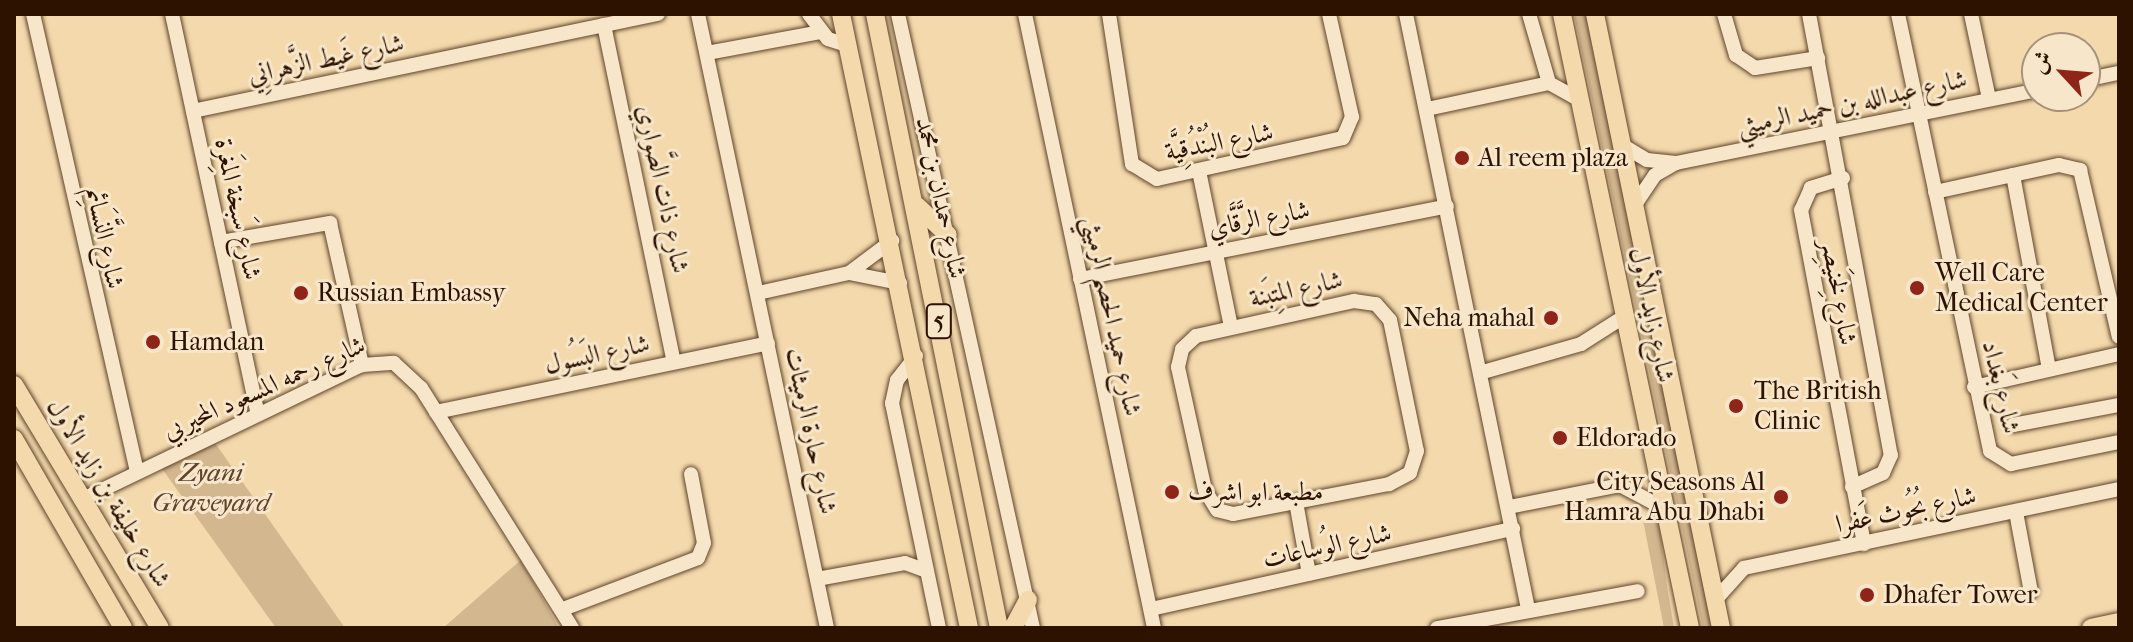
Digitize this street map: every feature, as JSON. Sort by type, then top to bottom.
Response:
[{"type":"main road","name":"5","points":[[841,14],[917,356],[969,628]]},
{"type":"main road","name":"شارع حمدان بن محمد","points":[[875,14],[917,206],[999,628]]},
{"type":"main road","name":"شارع زايد الأول","points":[[1562,14],[1690,628]]},
{"type":"main road","name":"شارع زايد الأول","points":[[1595,14],[1721,628]]},
{"type":"main road","points":[[917,206],[948,235]]},
{"type":"main road","name":"شارع خليفة بن زايد الأول","points":[[14,385],[160,628]]},
{"type":"main road","name":"شارع خليفة بن زايد الأول","points":[[14,439],[123,628]]},
{"type":"main road","points":[[1013,628],[1028,600]]},
{"type":"main road","points":[[2091,628],[2119,622]]},
{"type":"street","name":"شارع النَّسَائِم","points":[[33,14],[137,471]]},
{"type":"street","name":"شارع سَبخة المِغَرة","points":[[172,14],[258,414]]},
{"type":"street","name":"شارع غَيط الزَّهرانِي","points":[[193,111],[658,14]]},
{"type":"street","name":"شارع حارة الرميثات","points":[[698,14],[827,628]]},
{"type":"street","points":[[809,14],[820,32],[847,45]]},
{"type":"street","points":[[898,14],[1033,628]]},
{"type":"street","name":"شارع حميد الحصم الرميثي","points":[[1025,14],[1154,628]]},
{"type":"street","name":"شارع البُنْدُقِيَّة","points":[[1109,14],[1132,164],[1157,179],[1343,138],[1352,117],[1329,14]]},
{"type":"street","points":[[1406,14],[1483,372],[1528,609]]},
{"type":"street","points":[[1529,14],[1549,83]]},
{"type":"street","points":[[1724,14],[1736,55],[1755,68],[1818,58]]},
{"type":"street","name":"شارع لِخنَيصِر","points":[[1809,14],[1843,178],[1891,455],[1883,473],[1852,487]]},
{"type":"street","name":"شارع بَغداد","points":[[1898,14],[1974,387],[1990,451],[2003,462],[2119,442]]},
{"type":"street","points":[[1971,14],[1989,99]]},
{"type":"street","name":"شارع ذات الصَّواري","points":[[604,25],[674,362]]},
{"type":"street","points":[[707,53],[820,32]]},
{"type":"street","points":[[1427,109],[1549,83],[1581,101]]},
{"type":"street","name":"شارع عبدالله بن حميد الرميثي","points":[[1622,145],[1647,160],[1676,163],[2021,93]]},
{"type":"street","name":"شارع عبدالله بن حميد الرميثي","points":[[1634,206],[1655,175],[1676,163]]},
{"type":"street","points":[[1935,192],[2067,164],[2084,176],[2119,337]]},
{"type":"street","points":[[1199,171],[1231,327]]},
{"type":"street","points":[[2013,175],[2049,369]]},
{"type":"street","name":"شارع لِخنَيصِر","points":[[1843,178],[1811,188],[1801,210],[1864,544]]},
{"type":"street","name":"شارع الرَّقَّاي","points":[[1080,279],[1447,206]]},
{"type":"street","points":[[221,242],[330,223],[362,365]]},
{"type":"street","points":[[849,273],[892,241]]},
{"type":"street","points":[[758,293],[849,273],[900,283]]},
{"type":"street","name":"شارع المِتبَنة","points":[[1361,300],[1390,320],[1417,451],[1414,467],[1397,482],[1233,514],[1207,498],[1179,358],[1196,336],[1231,327],[1361,300]]},
{"type":"street","points":[[1483,372],[1581,344],[1625,316]]},
{"type":"street","name":"شارع البَسُول","points":[[436,412],[768,343]]},
{"type":"street","points":[[1974,387],[2119,354]]},
{"type":"street","points":[[917,356],[897,380],[892,403],[939,628]]},
{"type":"street","name":"شارع رحمه المسعود المحيربي","points":[[81,500],[362,365],[401,367],[436,412],[563,609],[572,628]]},
{"type":"street","points":[[2013,425],[2119,405]]},
{"type":"street","points":[[563,609],[698,558],[704,543],[691,474]]},
{"type":"street","points":[[1509,507],[1620,485],[1667,510]]},
{"type":"street","name":"شارع بُحُوث عَفرا","points":[[1716,599],[1740,569],[2119,489]]},
{"type":"street","points":[[1296,502],[1309,574]]},
{"type":"street","points":[[2016,512],[2031,592]]},
{"type":"street","name":"شارع الوُساعات","points":[[1151,609],[1513,529]]},
{"type":"street","points":[[817,579],[905,563],[927,571]]},
{"type":"street","points":[[1437,628],[1482,623],[1528,609],[1638,591]]},
{"type":"green space","points":[[1574,14],[1587,14],[1712,628],[1703,628]]},
{"type":"green space","name":"Zyani Graveyard","points":[[213,440],[345,628],[276,628],[158,463]]},
{"type":"green space","points":[[1658,515],[1674,628],[1664,628],[1643,520]]},
{"type":"green space","points":[[521,560],[559,628],[443,628]]},
{"type":"place","name":"Al reem plaza","points":[[1462,158]]},
{"type":"place","name":"Well Care Medical Center","points":[[1917,288]]},
{"type":"place","name":"Russian Embassy","points":[[301,293]]},
{"type":"place","name":"Neha mahal","points":[[1551,318]]},
{"type":"place","name":"Hamdan","points":[[153,342]]},
{"type":"place","name":"The British Clinic","points":[[1736,406]]},
{"type":"place","name":"Eldorado","points":[[1560,438]]},
{"type":"place","name":"مطبعة ابو اشرف","points":[[1172,492]]},
{"type":"place","name":"City Seasons Al Hamra Abu Dhabi","points":[[1781,497]]},
{"type":"place","name":"Dhafer Tower","points":[[1867,595]]}]
